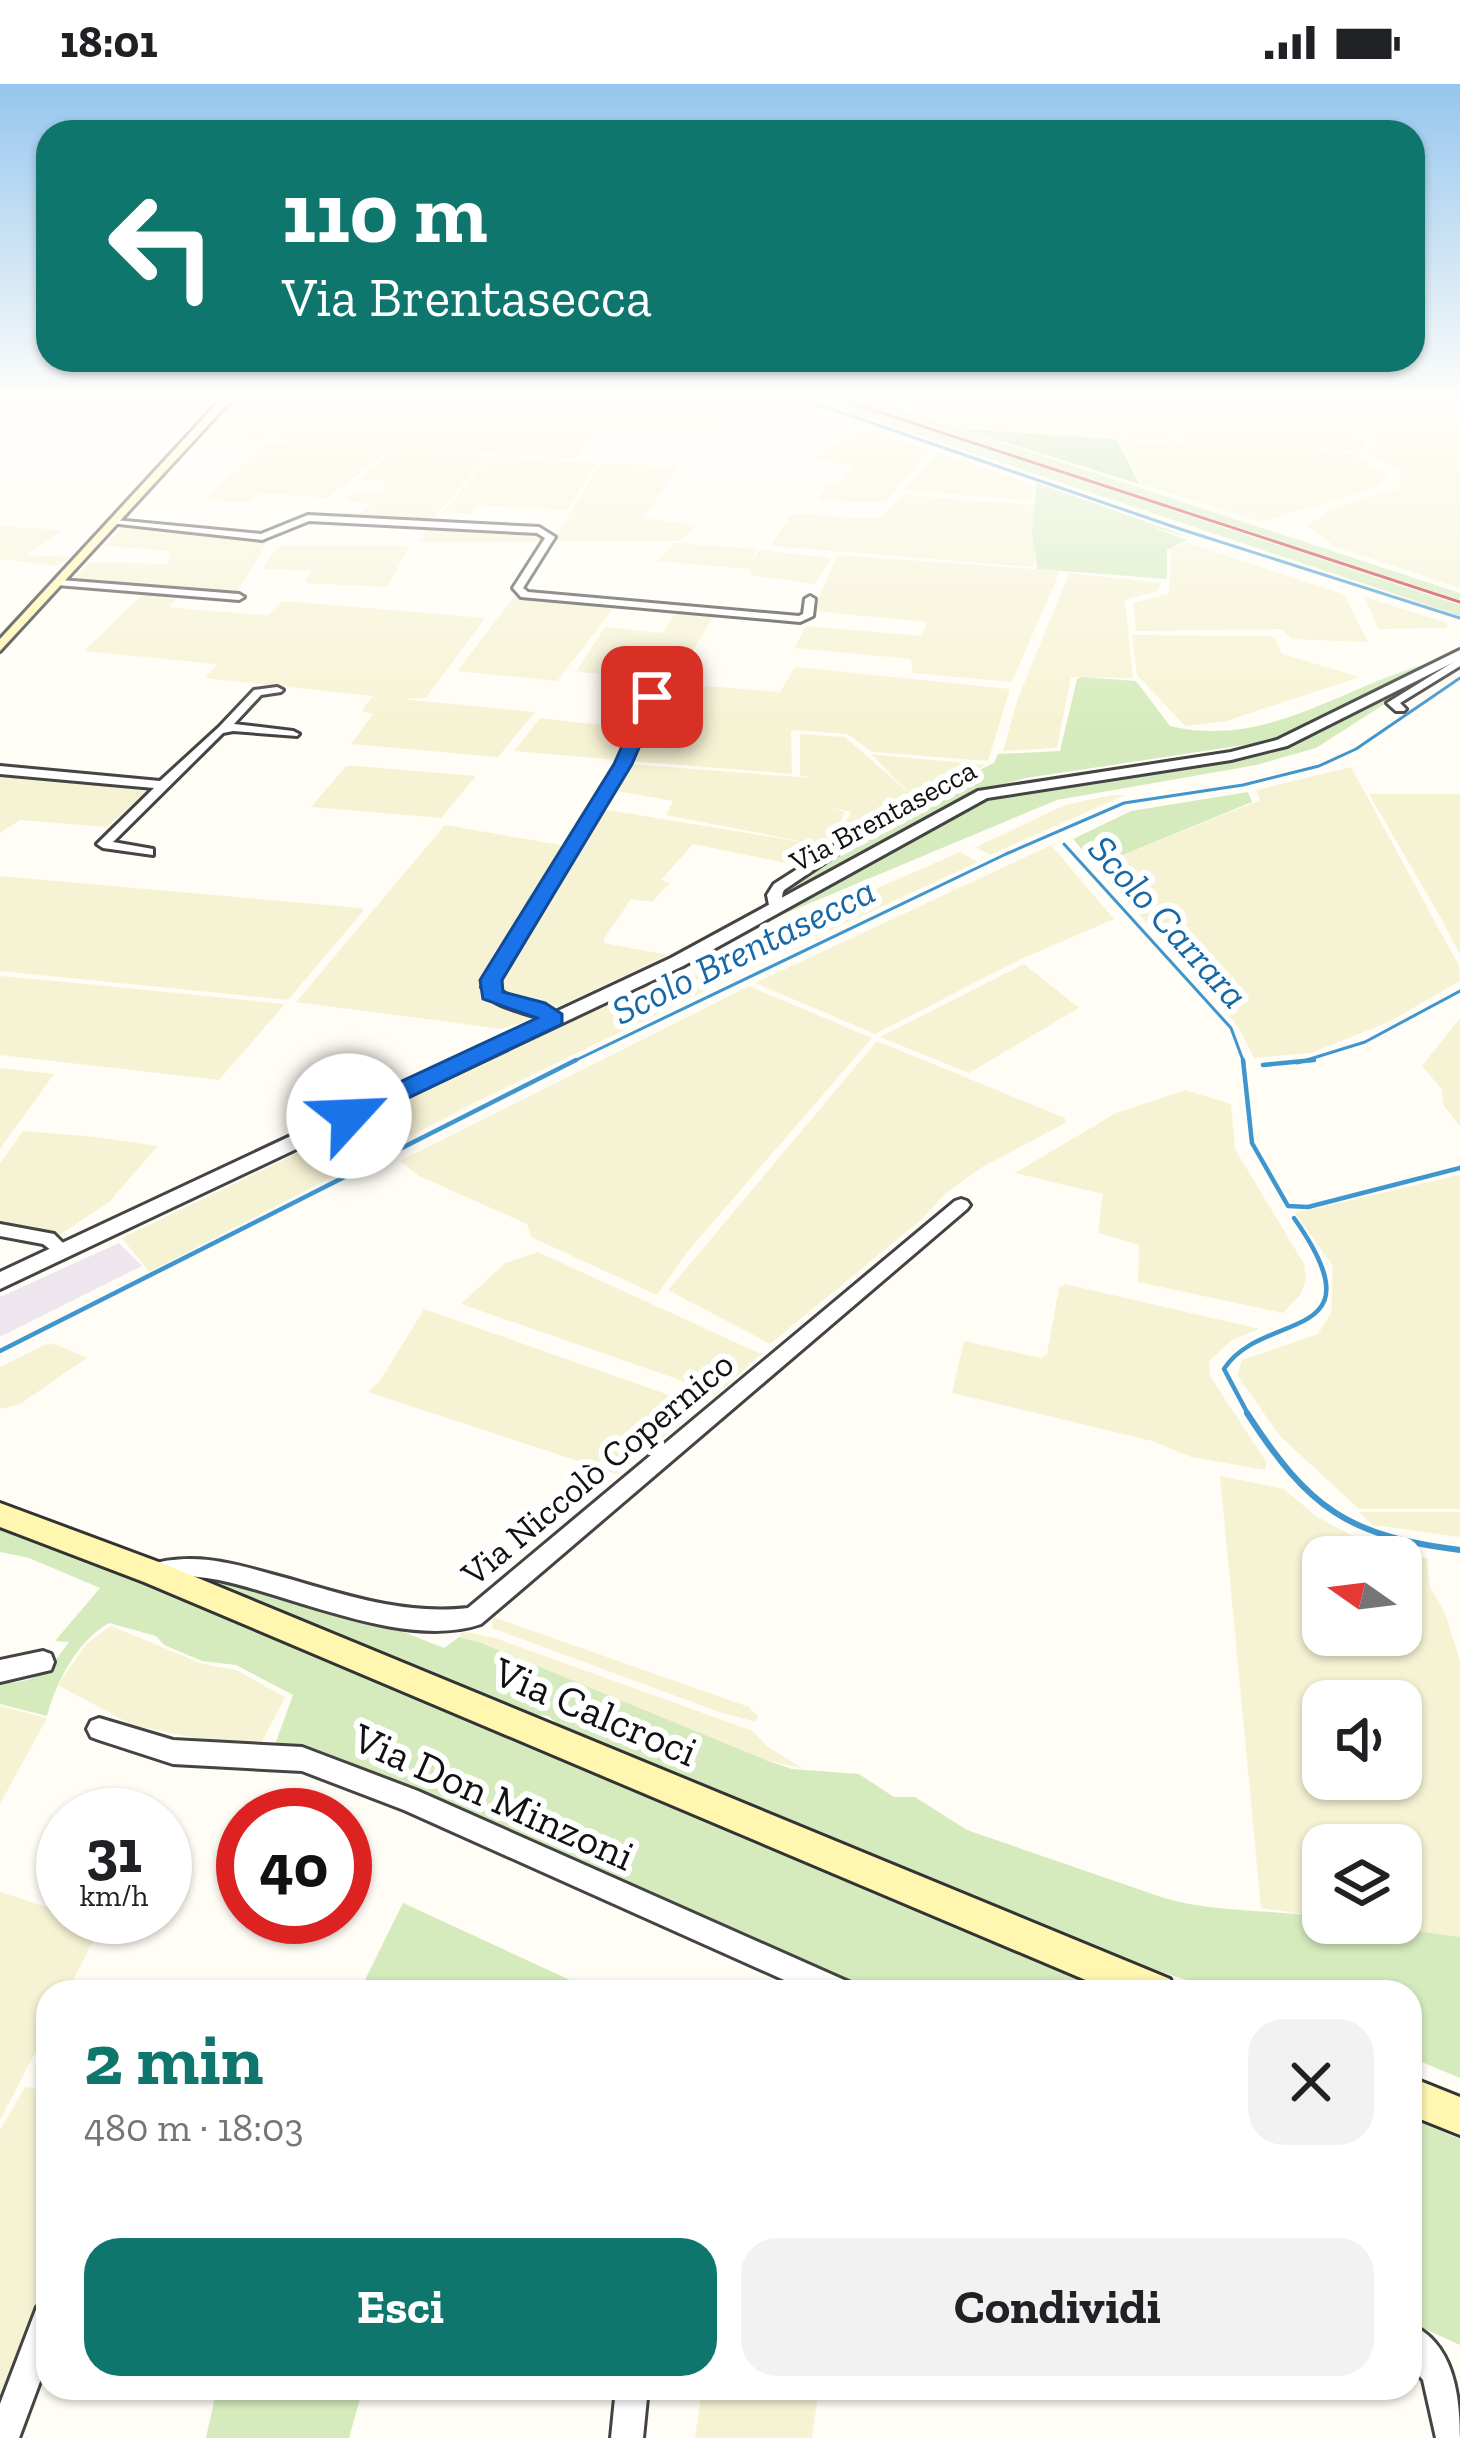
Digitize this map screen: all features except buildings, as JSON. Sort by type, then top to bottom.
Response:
[{"type":"main road","points":[[0,647],[130,507]]},
{"type":"main road","name":"Via Calcroci","points":[[0,1515],[154,1574],[1128,1980]]},
{"type":"main road","points":[[1422,2101],[1460,2116]]},
{"type":"street","points":[[115,524],[262,537],[320,508]]},
{"type":"street","points":[[308,518],[546,531],[550,537],[518,588],[525,595],[804,618],[810,598]]},
{"type":"street","points":[[60,583],[239,597]]},
{"type":"street","points":[[1400,709],[1393,704],[1460,658]]},
{"type":"street","name":"Via Brentasecca","points":[[0,1281],[676,962],[958,804],[1002,787],[1215,758],[1299,737],[1460,658]]},
{"type":"street","points":[[148,852],[103,844],[258,692],[277,690]]},
{"type":"street","points":[[554,1019],[537,1008],[499,999],[491,994],[491,980],[623,764],[652,697]]},
{"type":"street","points":[[225,728],[292,734]]},
{"type":"street","points":[[0,770],[163,785]]},
{"type":"street","points":[[775,907],[779,887],[838,847]]},
{"type":"street","name":"Via Niccolò Copernico","points":[[154,1574],[180,1566],[225,1573],[431,1624],[473,1617],[961,1205]]},
{"type":"street","points":[[0,1230],[38,1235],[62,1252]]},
{"type":"street","points":[[0,1672],[43,1662]]},
{"type":"street","name":"Via Don Minzoni","points":[[99,1729],[172,1752],[302,1759],[409,1801],[815,1980]]},
{"type":"street","points":[[3,2438],[36,2350]]},
{"type":"street","points":[[1422,2354],[1437,2372],[1452,2438]]},
{"type":"street","points":[[627,2438],[631,2400]]},
{"type":"shaded area","points":[[368,507],[443,507],[427,525],[334,518],[342,512],[359,514]]},
{"type":"shaded area","points":[[447,507],[476,507],[469,514],[443,512]]},
{"type":"shaded area","points":[[511,507],[569,507],[567,510]]},
{"type":"shaded area","points":[[574,507],[651,507],[644,518],[698,525],[679,541],[553,541]]},
{"type":"shaded area","points":[[891,507],[1034,507],[1034,567],[771,546],[792,513],[878,519]]},
{"type":"shaded area","points":[[1213,507],[1311,507],[1261,522]]},
{"type":"shaded area","points":[[1460,507],[1460,588],[1336,547],[1308,526],[1332,508]]},
{"type":"shaded area","points":[[0,526],[62,530],[27,555],[71,557],[56,566],[0,559]]},
{"type":"shaded area","points":[[122,528],[268,541],[238,591],[73,580],[90,562],[169,564],[169,551],[105,546]]},
{"type":"shaded area","points":[[429,528],[546,534],[540,542],[418,542]]},
{"type":"shaded area","points":[[675,543],[756,549],[750,568],[759,550],[831,558],[815,584],[751,575],[749,569],[658,561]]},
{"type":"shaded area","points":[[1187,543],[1344,594],[1368,642],[1292,639],[1282,629],[1136,631],[1133,603],[1169,594],[1171,549]]},
{"type":"shaded area","points":[[278,546],[410,546],[387,587],[305,583],[312,571],[263,569]]},
{"type":"shaded area","points":[[837,555],[1060,571],[1012,682],[913,673],[911,659],[795,648],[805,626],[922,636],[927,622],[813,611]]},
{"type":"shaded area","points":[[1069,573],[1161,583],[1158,591],[1125,600],[1133,678],[1071,677],[1057,748],[1003,751],[1017,701]]},
{"type":"shaded area","points":[[145,592],[179,595],[169,607],[197,610],[268,615],[283,601],[485,618],[426,698],[400,699],[535,712],[498,757],[351,744],[373,714],[362,711],[373,696],[205,678],[217,664],[84,651]]},
{"type":"shaded area","points":[[514,597],[615,606],[557,681],[457,671]]},
{"type":"shaded area","points":[[1365,597],[1448,623],[1446,628],[1378,629]]},
{"type":"shaded area","points":[[677,612],[714,616],[675,679],[576,672],[605,627],[662,633]]},
{"type":"shaded area","points":[[1132,635],[1268,636],[1275,639],[1282,654],[1360,677],[1226,721],[1185,726],[1137,675]]},
{"type":"shaded area","points":[[795,667],[1010,689],[988,761],[872,752],[847,734],[795,730],[791,732],[792,774],[629,761],[661,691],[681,684],[780,692]]},
{"type":"shaded area","points":[[540,718],[634,727],[618,760],[514,751]]},
{"type":"shaded area","points":[[800,734],[845,737],[909,793],[871,754],[986,765],[915,798],[842,848],[834,845],[851,812],[830,807],[845,812],[828,844],[800,866],[693,844],[661,880],[670,883],[652,902],[631,899],[604,939],[604,943],[668,955],[551,1010],[513,1001],[496,991],[495,984],[602,809],[820,845],[666,815],[673,801],[611,790],[628,764],[812,778],[800,775]]},
{"type":"shaded area","points":[[346,766],[476,776],[441,818],[311,807]]},
{"type":"shaded area","points":[[1351,767],[1459,966],[1460,981],[1389,1022],[1311,1053],[1254,1058],[1237,1025],[1096,866],[1260,800],[1256,790]]},
{"type":"shaded area","points":[[0,775],[148,790],[107,827],[20,820],[0,833]]},
{"type":"shaded area","points":[[1369,794],[1460,794],[1460,955],[1443,922]]},
{"type":"shaded area","points":[[1125,795],[990,855],[976,847],[1065,805]]},
{"type":"shaded area","points":[[445,825],[566,846],[483,984],[483,995],[490,1003],[534,1018],[502,1029],[296,1002]]},
{"type":"shaded area","points":[[1051,845],[1114,919],[1019,960],[875,1034],[755,983]]},
{"type":"shaded area","points":[[960,852],[978,862],[816,937],[795,924]]},
{"type":"shaded area","points":[[0,876],[364,910],[288,1000],[0,971]]},
{"type":"shaded area","points":[[1024,964],[1079,1008],[969,1073],[880,1037]]},
{"type":"shaded area","points":[[681,968],[701,977],[717,970],[730,979],[476,1102],[149,1272],[122,1238]]},
{"type":"shaded area","points":[[0,976],[285,1004],[219,1080],[0,1055]]},
{"type":"shaded area","points":[[749,986],[872,1038],[688,1251],[657,1295],[531,1237],[527,1224],[419,1176],[400,1161]]},
{"type":"shaded area","points":[[1460,1018],[1460,1126],[1444,1106],[1441,1088],[1422,1066]]},
{"type":"shaded area","points":[[877,1041],[1065,1118],[1065,1123],[981,1168],[945,1194],[922,1219],[770,1344],[668,1290]]},
{"type":"shaded area","points":[[0,1068],[54,1074],[0,1149]]},
{"type":"shaded area","points":[[1185,1090],[1231,1104],[1235,1149],[1304,1264],[1301,1294],[1283,1313],[1138,1282],[1139,1245],[1098,1233],[1103,1194],[1015,1173],[1116,1113]]},
{"type":"shaded area","points":[[23,1131],[158,1146],[109,1202],[61,1234],[0,1225],[0,1163]]},
{"type":"shaded area","points":[[1460,1175],[1460,1509],[1359,1509],[1280,1436],[1237,1375],[1242,1360],[1318,1334],[1331,1313],[1333,1266],[1295,1213]]},
{"type":"shaded area","points":[[119,1243],[142,1266],[0,1337],[0,1297]]},
{"type":"shaded area","points":[[538,1252],[761,1354],[714,1397],[680,1380],[461,1304],[505,1263]]},
{"type":"shaded area","points":[[1065,1284],[1260,1329],[1232,1340],[1209,1361],[1210,1376],[1267,1463],[1265,1470],[1191,1457],[1152,1441],[952,1393],[964,1341],[1041,1358],[1047,1354],[1059,1288]]},
{"type":"shaded area","points":[[424,1309],[686,1401],[689,1417],[617,1474],[368,1392],[380,1381]]},
{"type":"shaded area","points":[[55,1344],[87,1358],[20,1404],[0,1409],[0,1367]]},
{"type":"shaded area","points":[[1220,1476],[1284,1489],[1316,1516],[1352,1536],[1302,1536],[1302,1656],[1422,1656],[1422,1558],[1427,1559],[1429,1585],[1445,1613],[1460,1661],[1460,1937],[1422,1932],[1422,1824],[1302,1824],[1302,1914],[1261,1908]]},
{"type":"shaded area","points":[[1359,1512],[1460,1512],[1460,1537],[1373,1525]]},
{"type":"shaded area","points":[[493,1617],[749,1707],[758,1717],[756,1722],[719,1712],[492,1628]]},
{"type":"shaded area","points":[[111,1626],[203,1664],[236,1670],[285,1697],[261,1744],[206,1740],[132,1725],[58,1685],[87,1643]]},
{"type":"shaded area","points":[[462,1631],[495,1638],[753,1731],[802,1768],[768,1761],[696,1734],[459,1637]]},
{"type":"shaded area","points":[[0,1706],[47,1718],[0,1804]]},
{"type":"shaded area","points":[[0,1892],[36,1903],[36,1944],[92,1944],[73,1980],[36,1980],[36,2051],[0,2120]]},
{"type":"shaded area","points":[[25,2087],[36,2088],[36,2307],[0,2401],[0,2130]]},
{"type":"shaded area","points":[[700,2400],[817,2400],[812,2438],[695,2438]]},
{"type":"green space","points":[[1035,507],[1104,507],[1192,538],[1149,526],[1187,540],[1167,550],[1167,579],[1037,569]]},
{"type":"green space","points":[[1134,507],[1162,507],[1460,605],[1460,616]]},
{"type":"green space","points":[[1176,507],[1198,507],[1460,593],[1460,600]]},
{"type":"green space","points":[[1437,661],[1277,740],[1026,778],[985,789],[789,895],[780,895],[905,806],[994,763],[998,754],[1060,751],[1081,677],[1136,681],[1170,726],[1206,731],[1274,722]]},
{"type":"green space","points":[[1447,664],[1316,748],[1256,765],[1057,800],[748,929],[1002,790],[1237,759],[1320,733]]},
{"type":"green space","points":[[1248,792],[1252,802],[1096,866],[1073,839],[1131,811]]},
{"type":"green space","points":[[0,1526],[1085,1980],[842,1980],[444,1800],[316,1749],[274,1747],[293,1695],[236,1665],[202,1661],[164,1645],[156,1636],[109,1623],[87,1640],[69,1664],[47,1716],[0,1704],[0,1684],[34,1678],[54,1662],[69,1642],[55,1641],[100,1588],[29,1558],[0,1552]]},
{"type":"green space","points":[[186,1573],[383,1624],[444,1648],[459,1637],[481,1643],[768,1761],[792,1769],[859,1774],[894,1797],[915,1797],[967,1830],[1164,1898],[1302,1915],[1302,1944],[1422,1944],[1422,1932],[1460,1937],[1460,2078],[1422,2062],[1422,1980],[1187,1980],[1095,1951],[574,1737],[548,1716],[518,1714],[183,1577]]},
{"type":"green space","points":[[403,1903],[570,1980],[365,1980]]},
{"type":"green space","points":[[1422,2123],[1460,2139],[1460,2345],[1422,2328]]},
{"type":"green space","points":[[214,2400],[360,2400],[349,2438],[206,2438]]},
{"type":"waterway","points":[[1116,507],[1460,618]]},
{"type":"waterway","name":"Scolo Brentasecca","points":[[571,1062],[1006,854],[1124,803],[1243,785],[1319,766],[1356,749],[1460,678]]},
{"type":"waterway","name":"Scolo Carrara","points":[[1064,844],[1231,1028],[1243,1060]]},
{"type":"waterway","points":[[1303,1061],[1365,1042],[1460,991]]},
{"type":"waterway","name":"Scolo Brentasecca","points":[[571,1062],[576,1060]]},
{"type":"waterway","name":"Scolo Carrara","points":[[1243,1060],[1252,1143],[1288,1206],[1308,1207],[1460,1168]]},
{"type":"waterway","points":[[1303,1061],[1314,1060]]},
{"type":"waterway","points":[[1263,1065],[1303,1061]]},
{"type":"waterway","points":[[1297,1063],[1303,1061]]},
{"type":"waterway","name":"Scolo Brentasecca","points":[[0,1351],[571,1062]]},
{"type":"waterway","points":[[1249,1416],[1224,1369],[1242,1351],[1307,1319],[1321,1306],[1326,1287],[1318,1259],[1294,1218]]},
{"type":"waterway","points":[[1249,1416],[1291,1473],[1335,1512],[1388,1536],[1460,1550]]},
{"type":"railway","points":[[1169,507],[1460,602]]},
{"type":"route","points":[[349,1116],[554,1019],[537,1008],[499,999],[491,994],[491,980],[616,777],[652,697]]}]
